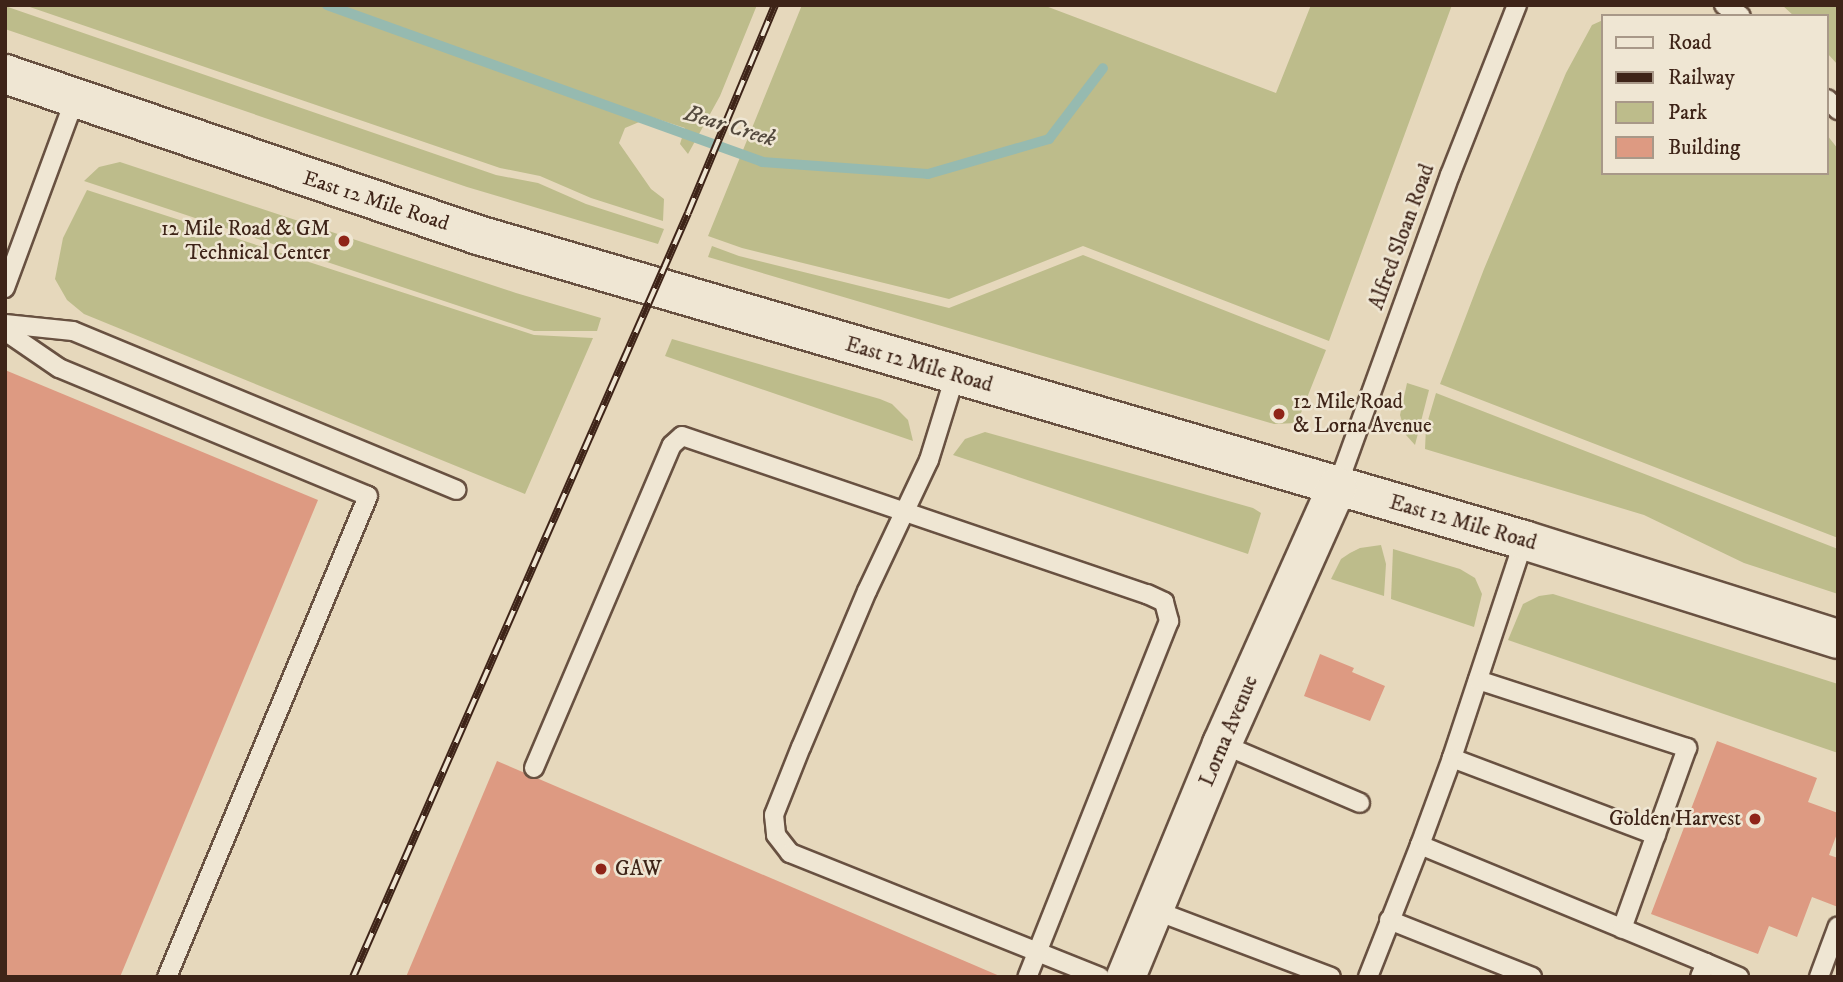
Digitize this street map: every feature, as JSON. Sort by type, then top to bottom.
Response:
[{"type":"main road","name":"East 12 Mile Road","points":[[5,74],[478,235],[1524,540],[1838,639]]},
{"type":"main road","name":"Lorna Avenue","points":[[1126,977],[1222,744],[1337,487]]},
{"type":"lane","name":"Alfred Sloan Road","points":[[1337,487],[1450,175],[1517,5]]},
{"type":"lane","points":[[5,288],[75,99]]},
{"type":"lane","points":[[5,324],[73,331],[456,490]]},
{"type":"lane","points":[[5,331],[59,368],[368,496],[167,977]]},
{"type":"lane","points":[[956,376],[929,460],[903,511],[800,747],[774,816],[776,835],[790,853],[1100,977]]},
{"type":"lane","points":[[534,768],[672,445],[682,436],[1164,602],[1169,621],[1027,977]]},
{"type":"lane","points":[[1368,977],[1452,758],[1524,540]]},
{"type":"lane","points":[[1478,680],[1687,748],[1622,929]]},
{"type":"lane","points":[[1222,744],[1360,803]]},
{"type":"lane","points":[[1452,758],[1656,835]]},
{"type":"lane","points":[[1420,845],[1622,929],[1703,970],[1739,977]]},
{"type":"lane","points":[[1154,910],[1331,977]]},
{"type":"lane","points":[[1389,920],[1532,977]]},
{"type":"lane","points":[[1819,977],[1838,926]]},
{"type":"green space","points":[[24,5],[757,5],[720,96],[688,154],[680,144],[685,128],[651,117],[625,128],[619,143],[651,189],[664,199],[663,221],[591,198],[540,176],[500,168]]},
{"type":"green space","points":[[802,5],[1043,5],[1276,93],[1311,5],[1452,5],[1329,341],[1083,246],[949,299],[742,248],[708,236]]},
{"type":"green space","points":[[1782,5],[1838,5],[1838,65],[1829,55],[1829,14],[1792,14]]},
{"type":"green space","points":[[5,6],[496,175],[538,183],[586,204],[664,229],[658,244],[467,187],[5,29]]},
{"type":"green space","points":[[1602,20],[1602,175],[1829,175],[1829,138],[1838,149],[1838,538],[1440,384],[1484,269],[1566,73],[1592,25]]},
{"type":"green space","points":[[120,162],[516,293],[601,318],[597,331],[534,331],[84,181],[99,167]]},
{"type":"green space","points":[[87,190],[534,335],[593,338],[525,494],[84,314],[67,300],[55,279],[63,238]]},
{"type":"green space","points":[[712,246],[739,256],[949,308],[1083,255],[1326,350],[1297,423],[1274,424],[708,257]]},
{"type":"green space","points":[[672,339],[892,404],[908,420],[913,441],[665,356]]},
{"type":"green space","points":[[1407,383],[1429,390],[1415,445],[1406,435],[1400,415]]},
{"type":"green space","points":[[1436,393],[1838,549],[1838,594],[1744,563],[1644,515],[1425,449],[1426,427]]},
{"type":"green space","points":[[985,432],[1253,508],[1261,513],[1248,554],[953,455],[965,439]]},
{"type":"green space","points":[[1381,545],[1386,564],[1384,596],[1331,579],[1341,559],[1360,548]]},
{"type":"green space","points":[[1393,549],[1460,569],[1475,578],[1482,594],[1474,627],[1391,599]]},
{"type":"green space","points":[[1553,594],[1838,684],[1838,753],[1508,640],[1523,604],[1539,596]]},
{"type":"building","points":[[5,370],[318,500],[120,977],[5,977]]},
{"type":"building","points":[[1320,654],[1354,668],[1352,672],[1385,686],[1370,721],[1304,696]]},
{"type":"building","points":[[1717,741],[1817,778],[1808,802],[1838,813],[1838,831],[1829,855],[1838,858],[1838,907],[1812,897],[1797,937],[1769,926],[1758,954],[1651,914]]},
{"type":"building","name":"GAW","points":[[497,761],[1002,977],[406,977]]},
{"type":"waterway","name":"Bear Creek","points":[[327,5],[762,162],[928,174],[1049,139],[1103,68]]},
{"type":"railway","points":[[353,977],[688,213],[775,5]]},
{"type":"place","name":"12 Mile Road & GM Technical Center","points":[[344,241]]},
{"type":"place","name":"12 Mile Road & Lorna Avenue","points":[[1279,414]]},
{"type":"place","name":"Golden Harvest","points":[[1755,819]]},
{"type":"place","name":"GAW","points":[[601,869]]}]
